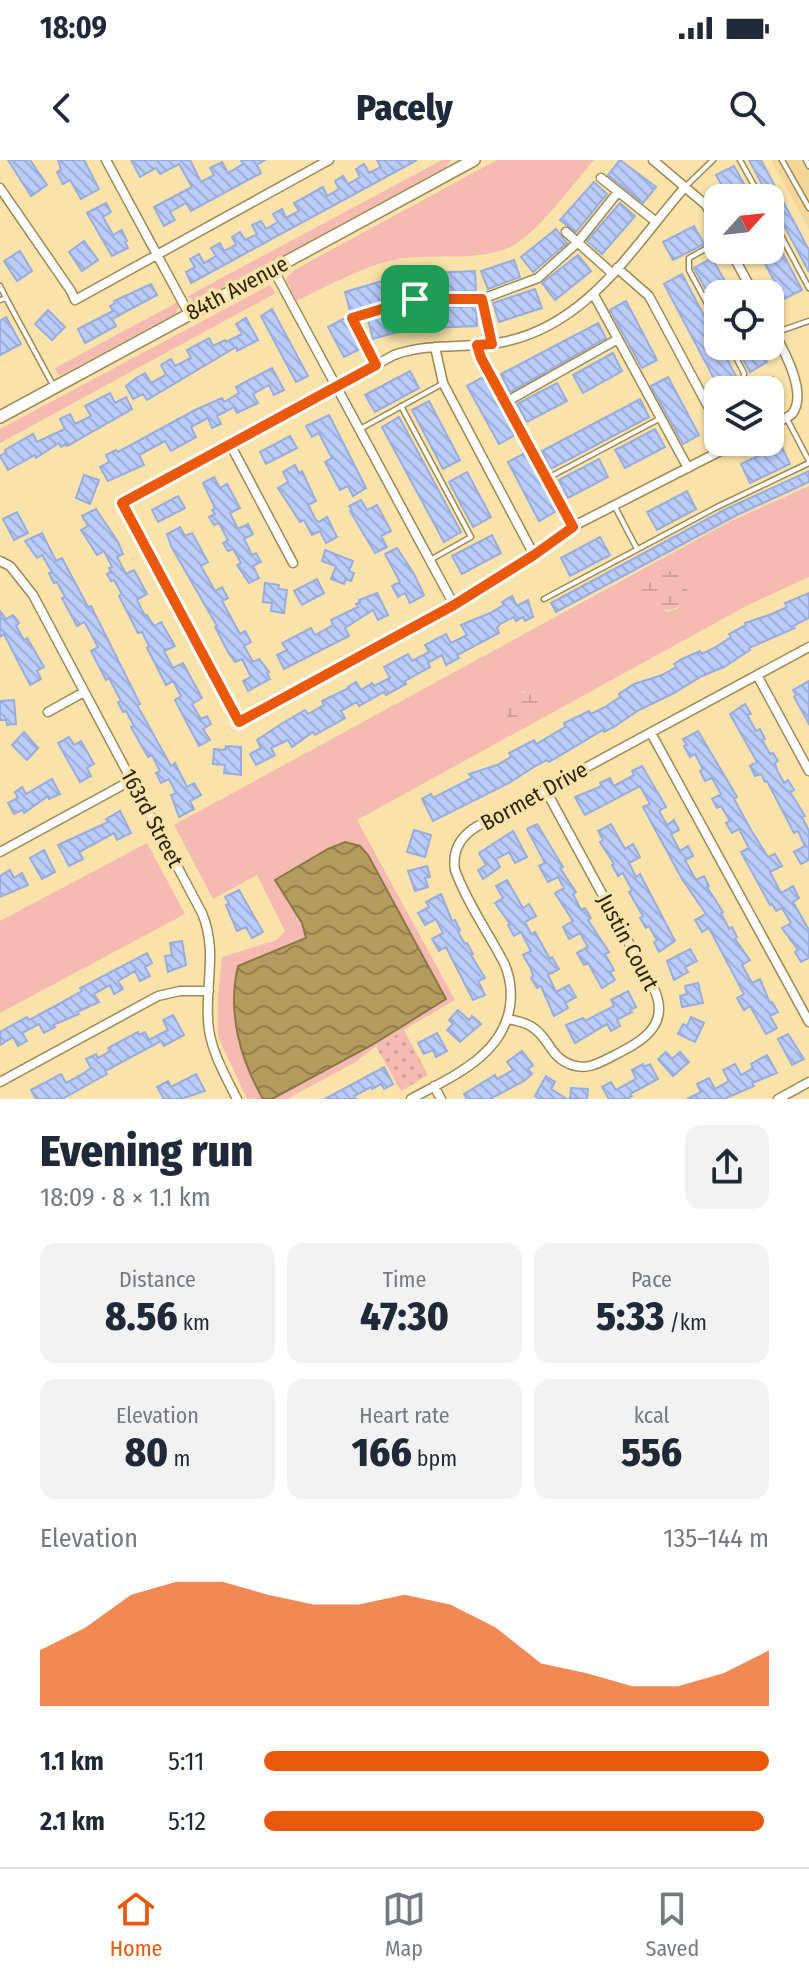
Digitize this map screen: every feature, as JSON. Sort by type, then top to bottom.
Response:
[{"type":"street","points":[[106,160],[189,314]]},
{"type":"street","points":[[1,192],[75,300],[329,160]]},
{"type":"street","points":[[653,160],[704,203]]},
{"type":"street","name":"84th Avenue","points":[[0,417],[466,162]]},
{"type":"street","points":[[601,178],[655,221]]},
{"type":"street","points":[[685,187],[594,295],[567,317],[533,333],[492,344],[405,351],[122,503],[239,722],[454,605],[573,527],[710,456]]},
{"type":"street","points":[[376,365],[352,318],[415,299],[482,299],[538,278],[577,243],[618,192]]},
{"type":"street","points":[[566,232],[649,296],[704,399]]},
{"type":"street","points":[[273,269],[454,605]]},
{"type":"street","points":[[594,295],[688,468]]},
{"type":"street","points":[[482,299],[492,344]]},
{"type":"street","points":[[506,402],[618,339]]},
{"type":"street","points":[[477,345],[528,444]]},
{"type":"street","points":[[435,347],[443,383],[534,555]]},
{"type":"street","points":[[784,352],[804,389],[801,403],[793,414],[786,417]]},
{"type":"street","points":[[230,444],[293,563]]},
{"type":"street","name":"163rd Street","points":[[0,561],[10,566],[33,595],[206,921],[212,950],[208,1013],[212,1042],[236,1098]]},
{"type":"street","name":"Bormet Drive","points":[[508,1019],[511,999],[507,971],[458,879],[454,863],[457,845],[469,832],[545,789],[809,647]]},
{"type":"street","points":[[757,675],[809,771]]},
{"type":"street","points":[[48,712],[84,692]]},
{"type":"street","points":[[651,733],[809,1022]]},
{"type":"street","points":[[0,852],[132,780]]},
{"type":"street","name":"Justin Court","points":[[508,1019],[532,1027],[557,1058],[582,1067],[594,1065],[640,1042],[648,1035],[657,1018],[655,991],[545,789]]},
{"type":"street","points":[[0,1082],[158,996],[180,991],[209,991]]},
{"type":"street","points":[[411,1099],[490,1050],[508,1019]]},
{"type":"street","points":[[778,1099],[809,1082]]},
{"type":"street","points":[[434,1086],[441,1099]]},
{"type":"lane","points":[[685,187],[713,160]]},
{"type":"lane","points":[[740,160],[753,184]]},
{"type":"lane","points":[[782,160],[809,208]]},
{"type":"lane","points":[[806,160],[809,166]]},
{"type":"lane","points":[[784,241],[809,288]]},
{"type":"lane","points":[[704,250],[689,258],[689,270],[704,298]]},
{"type":"lane","points":[[0,286],[3,299],[54,387]]},
{"type":"lane","points":[[784,326],[809,321]]},
{"type":"lane","points":[[360,429],[443,383]]},
{"type":"lane","points":[[401,406],[471,537],[430,560]]},
{"type":"lane","points":[[546,479],[661,417]]},
{"type":"lane","points":[[544,599],[743,493],[809,462],[786,417]]},
{"type":"lane","points":[[528,444],[573,527]]},
{"type":"lane","points":[[614,505],[637,549]]},
{"type":"shaded area","points":[[771,160],[809,160],[809,230],[807,226]]},
{"type":"green space","points":[[442,160],[451,160],[446,167],[199,301],[194,302],[188,296]]},
{"type":"green space","points":[[497,160],[594,160],[545,218],[514,245],[475,256],[392,260],[350,275],[297,301],[286,281],[296,269]]},
{"type":"green space","points":[[270,285],[276,293],[0,443],[0,429]]},
{"type":"green space","points":[[178,302],[175,314],[59,376],[55,368]]},
{"type":"green space","points":[[809,486],[809,577],[748,605],[357,820],[455,1000],[376,1046],[354,1063],[287,1099],[247,1099],[218,1037],[222,957],[277,940],[285,931],[257,875],[213,899],[174,825],[733,520]],"holes":[[[636,587],[685,600],[677,609],[667,612],[634,596]],[[517,691],[524,691],[536,717],[518,725],[505,711]]]},
{"type":"green space","points":[[667,570],[679,575],[686,583],[688,592],[678,607],[653,609],[636,601],[633,596],[636,587]]},
{"type":"green space","points":[[517,690],[534,696],[542,703],[536,717],[518,725],[510,722],[505,711]]},
{"type":"green space","points":[[147,843],[185,914],[0,1013],[0,921]]},
{"type":"green space","points":[[404,1030],[428,1075],[401,1091],[376,1046]]},
{"type":"water","points":[[345,842],[360,846],[368,855],[446,999],[372,1045],[272,1099],[263,1099],[248,1068],[238,1035],[234,1001],[238,966],[306,938],[302,923],[275,880]]},
{"type":"building","points":[[8,160],[30,160],[47,185],[31,196]]},
{"type":"building","points":[[58,160],[84,160],[99,189],[81,199],[70,180],[63,184],[57,172],[61,170]]},
{"type":"building","points":[[131,160],[190,160],[201,182],[214,175],[210,168],[222,162],[228,173],[243,164],[241,160],[265,160],[257,165],[261,173],[191,211],[186,203],[170,212],[175,220],[164,226],[154,207],[192,187],[179,164],[160,174],[156,168],[140,177]]},
{"type":"building","points":[[377,160],[417,160],[191,283],[186,272],[195,267],[190,259],[199,254],[204,263],[216,256],[211,248],[220,243],[224,251],[236,245],[232,237],[240,232],[245,240],[257,234],[252,225],[261,221],[266,229],[278,222],[273,214],[282,209],[286,218],[299,211],[294,203],[323,187],[327,196],[339,189],[335,181],[343,176],[348,184],[360,177],[356,169],[364,164],[369,173],[381,167]]},
{"type":"building","points":[[620,160],[656,187],[643,203],[608,175]]},
{"type":"building","points":[[749,160],[761,160],[774,184],[762,184]]},
{"type":"building","points":[[734,166],[744,184],[721,184],[716,175]]},
{"type":"building","points":[[594,182],[607,194],[576,232],[560,220]]},
{"type":"building","points":[[106,203],[111,212],[103,217],[113,235],[122,230],[128,248],[112,256],[87,213]]},
{"type":"building","points":[[620,203],[635,216],[602,254],[587,241]]},
{"type":"building","points":[[784,203],[809,250],[809,272],[784,225]]},
{"type":"building","points":[[694,226],[704,244],[673,260],[663,242]]},
{"type":"building","points":[[556,229],[567,243],[533,272],[521,257]]},
{"type":"building","points":[[84,241],[98,260],[82,271],[69,252]]},
{"type":"building","points":[[20,251],[32,271],[17,281],[4,261]]},
{"type":"building","points":[[578,255],[591,271],[555,300],[542,283]]},
{"type":"building","points":[[784,256],[802,290],[784,299],[784,280],[774,280],[765,264],[784,264]]},
{"type":"building","points":[[514,260],[520,277],[488,289],[481,271]]},
{"type":"building","points":[[704,262],[715,264],[724,280],[704,280],[704,286],[694,268]]},
{"type":"building","points":[[475,271],[476,291],[431,292],[430,273]]},
{"type":"building","points":[[409,273],[415,292],[350,311],[345,292]]},
{"type":"building","points":[[682,274],[704,316],[704,360],[664,284]]},
{"type":"building","points":[[151,284],[157,295],[112,319],[116,326],[85,343],[78,329],[113,311],[110,306],[114,301]]},
{"type":"building","points":[[535,289],[542,308],[499,322],[493,303]]},
{"type":"building","points":[[626,301],[657,360],[642,368],[610,310]]},
{"type":"building","points":[[416,306],[422,325],[373,339],[368,320]]},
{"type":"building","points":[[476,306],[477,326],[432,328],[431,308]]},
{"type":"building","points":[[272,309],[308,376],[296,382],[261,316]]},
{"type":"building","points":[[48,310],[65,327],[52,340],[35,324]]},
{"type":"building","points":[[6,317],[21,344],[0,355],[0,321]]},
{"type":"building","points":[[246,318],[258,340],[237,351],[236,347],[147,400],[143,394],[133,399],[126,386],[136,378],[145,373],[151,383],[166,375],[161,365],[171,359],[175,366],[191,358],[187,350],[209,338],[213,346],[242,334],[236,324]]},
{"type":"building","points":[[345,318],[360,349],[344,357],[328,327]]},
{"type":"building","points":[[598,323],[606,338],[510,392],[501,374]]},
{"type":"building","points":[[613,353],[622,371],[583,393],[573,375]]},
{"type":"building","points":[[704,360],[727,360],[736,376],[713,376]]},
{"type":"building","points":[[744,360],[766,360],[767,362],[750,372]]},
{"type":"building","points":[[272,368],[284,390],[274,395],[269,385],[253,394],[258,403],[237,413],[234,407],[217,416],[221,424],[212,428],[208,418],[191,427],[196,437],[171,451],[165,441],[139,455],[144,465],[108,481],[100,467],[109,462],[106,455],[116,450],[118,452],[195,410],[222,398],[224,402],[239,393],[236,387]]},
{"type":"building","points":[[410,371],[419,388],[375,412],[365,395]]},
{"type":"building","points":[[483,377],[515,435],[499,444],[467,386]]},
{"type":"building","points":[[668,377],[699,435],[683,444],[651,386]]},
{"type":"building","points":[[557,383],[567,401],[527,422],[517,404]]},
{"type":"building","points":[[110,393],[115,403],[126,397],[132,409],[67,446],[61,447],[59,443],[36,458],[35,455],[8,470],[0,456],[5,450],[33,434],[37,442],[65,429],[60,419],[70,414],[75,424],[91,416],[85,406]]},
{"type":"building","points":[[640,399],[649,417],[551,469],[542,451]]},
{"type":"building","points":[[429,401],[460,460],[443,469],[412,410]]},
{"type":"building","points":[[329,415],[366,488],[353,496],[348,486],[340,490],[325,462],[332,458],[319,433],[312,437],[306,426]]},
{"type":"building","points":[[399,417],[461,532],[444,542],[382,427]]},
{"type":"building","points":[[655,429],[665,447],[625,468],[615,450]]},
{"type":"building","points":[[290,436],[297,448],[266,464],[260,452]]},
{"type":"building","points":[[784,451],[790,464],[750,483],[741,464],[758,456],[784,456]]},
{"type":"building","points":[[525,453],[556,511],[539,521],[508,462]]},
{"type":"building","points":[[599,459],[608,477],[568,498],[559,480]]},
{"type":"building","points":[[295,465],[299,473],[302,471],[316,501],[308,505],[316,520],[319,522],[327,517],[337,537],[326,543],[320,531],[312,535],[304,520],[300,522],[278,488],[288,482],[283,472]]},
{"type":"building","points":[[809,471],[809,482],[737,515],[556,612],[551,603],[726,509]]},
{"type":"building","points":[[467,472],[491,517],[473,527],[449,482]]},
{"type":"building","points":[[84,475],[99,480],[90,504],[76,498]]},
{"type":"building","points":[[214,477],[220,488],[227,484],[240,508],[230,513],[238,529],[248,524],[253,534],[244,539],[252,555],[256,553],[261,562],[253,566],[259,578],[249,583],[237,565],[241,563],[233,549],[228,551],[223,543],[228,540],[219,523],[214,525],[209,517],[215,514],[212,510],[215,508],[203,483]]},
{"type":"building","points":[[687,491],[696,509],[657,530],[647,512]]},
{"type":"building","points":[[178,496],[185,508],[158,522],[152,510]]},
{"type":"building","points":[[361,500],[367,510],[377,505],[391,531],[381,536],[387,547],[375,553],[350,511],[349,506]]},
{"type":"building","points":[[96,509],[118,542],[123,554],[117,557],[126,574],[134,570],[147,594],[137,600],[145,616],[154,626],[161,622],[175,646],[164,651],[173,668],[183,663],[202,698],[192,704],[201,719],[207,716],[211,724],[203,729],[210,740],[199,746],[175,700],[181,696],[173,681],[166,685],[142,632],[138,633],[119,596],[122,594],[107,574],[112,567],[104,551],[97,555],[81,530],[88,526],[82,516]]},
{"type":"building","points":[[17,512],[28,533],[14,540],[3,519]]},
{"type":"building","points":[[180,527],[185,536],[192,533],[208,562],[201,566],[215,591],[222,587],[228,598],[222,601],[240,634],[245,631],[251,642],[244,646],[253,662],[259,659],[269,672],[270,679],[248,691],[243,681],[251,677],[242,659],[235,662],[228,652],[217,626],[171,546],[167,534]]},
{"type":"building","points":[[42,533],[56,561],[62,558],[88,607],[91,606],[140,704],[137,705],[171,766],[175,763],[187,787],[194,783],[201,795],[190,801],[194,809],[179,817],[171,795],[176,793],[169,779],[161,783],[156,773],[160,771],[152,755],[148,757],[131,727],[134,726],[126,711],[123,712],[109,678],[106,680],[91,651],[98,647],[89,630],[84,622],[77,626],[42,555],[37,558],[25,541]]},
{"type":"building","points":[[492,535],[501,553],[462,574],[452,556]]},
{"type":"building","points":[[600,537],[610,555],[570,576],[561,558]]},
{"type":"building","points":[[397,548],[424,595],[410,603],[405,593],[398,597],[392,586],[400,582],[385,554]]},
{"type":"building","points":[[325,550],[353,561],[349,571],[354,573],[351,581],[346,579],[344,584],[331,579],[336,566],[322,561]]},
{"type":"building","points":[[317,579],[324,593],[302,605],[294,591]]},
{"type":"building","points":[[265,583],[287,590],[284,613],[271,611],[272,603],[263,602]]},
{"type":"building","points":[[377,593],[388,615],[378,620],[373,610],[345,628],[349,636],[284,669],[277,655],[287,650],[282,643],[311,628],[315,635],[333,625],[331,620],[358,607],[356,604],[359,600]]},
{"type":"building","points":[[809,593],[809,618],[793,626],[795,628],[749,648],[724,667],[433,821],[422,799],[431,794],[433,798],[472,778],[469,774],[497,765],[511,757],[509,753],[534,740],[536,744],[565,727],[564,723],[605,707],[634,684],[662,675],[676,667],[674,664],[682,659],[716,647],[745,623],[787,607],[785,603]]},
{"type":"building","points":[[512,596],[517,606],[528,600],[533,617],[516,621],[514,617],[500,624],[497,628],[499,633],[457,655],[459,658],[446,665],[442,655],[428,663],[430,667],[405,681],[406,684],[386,695],[384,692],[359,706],[357,702],[341,711],[345,718],[315,735],[313,732],[292,747],[288,740],[271,748],[275,755],[256,765],[250,754],[261,748],[257,740],[281,724],[305,710],[308,714],[324,705],[322,701],[356,682],[361,690],[390,678],[384,667],[408,654],[412,661],[429,652],[425,645],[446,634],[451,643],[467,635],[461,625],[490,613]]},
{"type":"building","points":[[0,611],[6,619],[13,615],[24,640],[27,638],[44,667],[37,671],[41,679],[30,685],[4,634],[0,637]]},
{"type":"building","points":[[809,681],[809,724],[793,690]]},
{"type":"building","points":[[14,700],[16,724],[7,725],[6,720],[0,720],[0,701]]},
{"type":"building","points":[[745,704],[751,714],[747,715],[756,731],[760,729],[765,739],[762,740],[778,761],[775,763],[777,770],[784,783],[788,780],[794,790],[790,792],[805,816],[802,817],[809,831],[809,860],[801,864],[794,852],[805,846],[798,831],[794,833],[767,781],[761,774],[755,776],[750,766],[757,762],[730,714]]},
{"type":"building","points":[[698,731],[737,797],[734,799],[751,830],[768,857],[775,854],[782,866],[770,872],[781,893],[793,886],[799,898],[793,902],[809,930],[809,958],[801,962],[795,952],[798,950],[782,928],[791,923],[782,908],[776,911],[770,905],[741,852],[749,848],[739,829],[732,833],[726,823],[730,821],[721,806],[717,808],[712,799],[721,794],[712,778],[705,781],[695,754],[690,757],[684,746],[687,745],[683,739]]},
{"type":"building","points":[[24,732],[38,748],[27,760],[12,745]]},
{"type":"building","points":[[69,737],[74,745],[81,741],[94,764],[87,768],[91,776],[80,782],[58,743]]},
{"type":"building","points":[[226,746],[241,747],[241,775],[224,773],[225,765],[213,764],[214,749],[225,750]]},
{"type":"building","points":[[642,766],[666,807],[659,811],[667,825],[674,820],[679,830],[671,834],[680,851],[688,846],[693,856],[685,860],[696,880],[704,876],[729,929],[732,927],[737,937],[735,939],[750,960],[742,965],[752,983],[760,979],[770,1003],[778,1012],[770,1016],[777,1028],[766,1034],[750,1006],[744,1010],[737,998],[744,994],[709,928],[702,932],[695,920],[706,914],[682,879],[643,807],[650,804],[640,786],[585,815],[575,797],[602,786],[600,783],[610,778],[614,786],[634,775],[632,771]]},
{"type":"building","points":[[52,779],[60,794],[49,799],[48,796],[24,813],[22,810],[14,814],[8,803],[18,798],[15,792],[22,787],[26,794]]},
{"type":"building","points":[[120,811],[131,833],[117,840],[114,833],[79,852],[83,859],[69,866],[58,845],[108,822],[106,819]]},
{"type":"building","points":[[537,824],[576,892],[573,894],[581,910],[585,908],[591,918],[588,920],[609,952],[605,954],[614,970],[610,972],[615,980],[602,988],[588,963],[584,965],[577,953],[588,947],[580,933],[569,939],[563,927],[573,921],[555,893],[564,888],[558,877],[548,882],[539,866],[545,863],[527,829]]},
{"type":"building","points":[[611,824],[625,849],[633,844],[640,857],[629,863],[636,877],[640,874],[675,941],[659,952],[654,942],[657,940],[640,918],[643,916],[629,892],[632,890],[623,873],[618,876],[600,842],[603,840],[598,831]]},
{"type":"building","points":[[414,830],[431,835],[425,857],[407,852]]},
{"type":"building","points":[[513,831],[527,857],[515,863],[509,852],[496,859],[500,867],[483,879],[478,870],[486,865],[479,853]]},
{"type":"building","points":[[44,850],[55,872],[42,879],[30,858]]},
{"type":"building","points":[[427,866],[430,877],[425,878],[428,887],[415,891],[408,871]]},
{"type":"building","points":[[10,870],[14,878],[22,873],[28,885],[0,897],[0,876]]},
{"type":"building","points":[[507,880],[523,908],[529,904],[536,916],[525,922],[559,969],[548,975],[556,992],[569,985],[576,997],[565,1003],[568,1008],[554,1016],[541,986],[537,988],[531,978],[531,969],[523,955],[531,951],[521,932],[514,936],[510,924],[495,903],[503,898],[496,886]]},
{"type":"building","points":[[239,890],[263,932],[252,938],[246,927],[237,931],[226,905],[229,903],[225,897]]},
{"type":"building","points":[[441,894],[452,921],[455,920],[460,930],[458,932],[485,978],[478,981],[485,995],[473,1000],[446,947],[439,951],[432,939],[443,933],[436,919],[425,925],[418,913],[429,907],[426,902]]},
{"type":"building","points":[[182,941],[186,965],[168,972],[165,956],[172,955],[170,943]]},
{"type":"building","points":[[690,949],[697,961],[685,967],[688,972],[674,980],[667,961]]},
{"type":"building","points":[[147,953],[152,963],[145,967],[150,976],[140,981],[135,971],[118,981],[123,989],[114,994],[110,985],[94,994],[99,1002],[77,1012],[79,1014],[53,1025],[55,1027],[44,1033],[39,1024],[22,1033],[27,1041],[18,1046],[13,1037],[0,1045],[0,1032],[57,1005],[82,991],[80,988]]},
{"type":"building","points":[[698,983],[703,1003],[682,1007],[680,996],[687,994],[685,986]]},
{"type":"building","points":[[628,991],[636,1007],[617,1020],[620,1026],[611,1031],[607,1024],[575,1043],[566,1025],[583,1018],[585,1021],[614,1006],[611,1000]]},
{"type":"building","points":[[458,1010],[469,1020],[472,1016],[481,1024],[460,1042],[447,1030],[453,1024],[449,1020]]},
{"type":"building","points":[[173,1015],[184,1035],[164,1046],[161,1041],[105,1071],[107,1074],[62,1099],[36,1099],[31,1090],[61,1074],[66,1083],[81,1075],[91,1068],[86,1059],[96,1054],[98,1058],[110,1051],[108,1048],[138,1032],[139,1035],[145,1032],[149,1040],[168,1030],[163,1020]]},
{"type":"building","points":[[691,1017],[704,1023],[695,1042],[678,1034]]},
{"type":"building","points":[[437,1033],[447,1051],[436,1057],[433,1050],[424,1054],[418,1043]]},
{"type":"building","points":[[788,1034],[804,1059],[792,1065],[778,1039]]},
{"type":"building","points":[[522,1051],[533,1065],[528,1069],[532,1074],[524,1081],[490,1099],[467,1099],[464,1094],[495,1075],[497,1079],[513,1070],[507,1062]]},
{"type":"building","points":[[666,1052],[672,1059],[680,1052],[689,1062],[673,1076],[658,1059]]},
{"type":"building","points":[[767,1055],[777,1073],[752,1083],[754,1086],[724,1099],[687,1099],[701,1092],[697,1084],[709,1078],[715,1089],[729,1081],[723,1070],[735,1064],[741,1075],[753,1068],[751,1064]]},
{"type":"building","points":[[643,1064],[644,1067],[650,1064],[658,1079],[626,1099],[609,1099],[602,1087],[611,1082],[616,1090],[636,1079],[632,1070]]},
{"type":"building","points":[[384,1067],[393,1084],[384,1089],[381,1084],[354,1096],[356,1099],[325,1099]]},
{"type":"building","points":[[196,1074],[205,1091],[181,1099],[164,1099],[157,1087],[168,1081],[171,1087]]},
{"type":"building","points":[[546,1076],[555,1082],[551,1089],[567,1099],[540,1099],[535,1096]]},
{"type":"building","points":[[571,1088],[588,1089],[587,1099],[570,1098]]},
{"type":"route","points":[[415,299],[482,299],[492,344],[477,345],[481,358],[573,527],[454,605],[239,722],[122,503],[376,365],[352,318],[415,299]]}]
